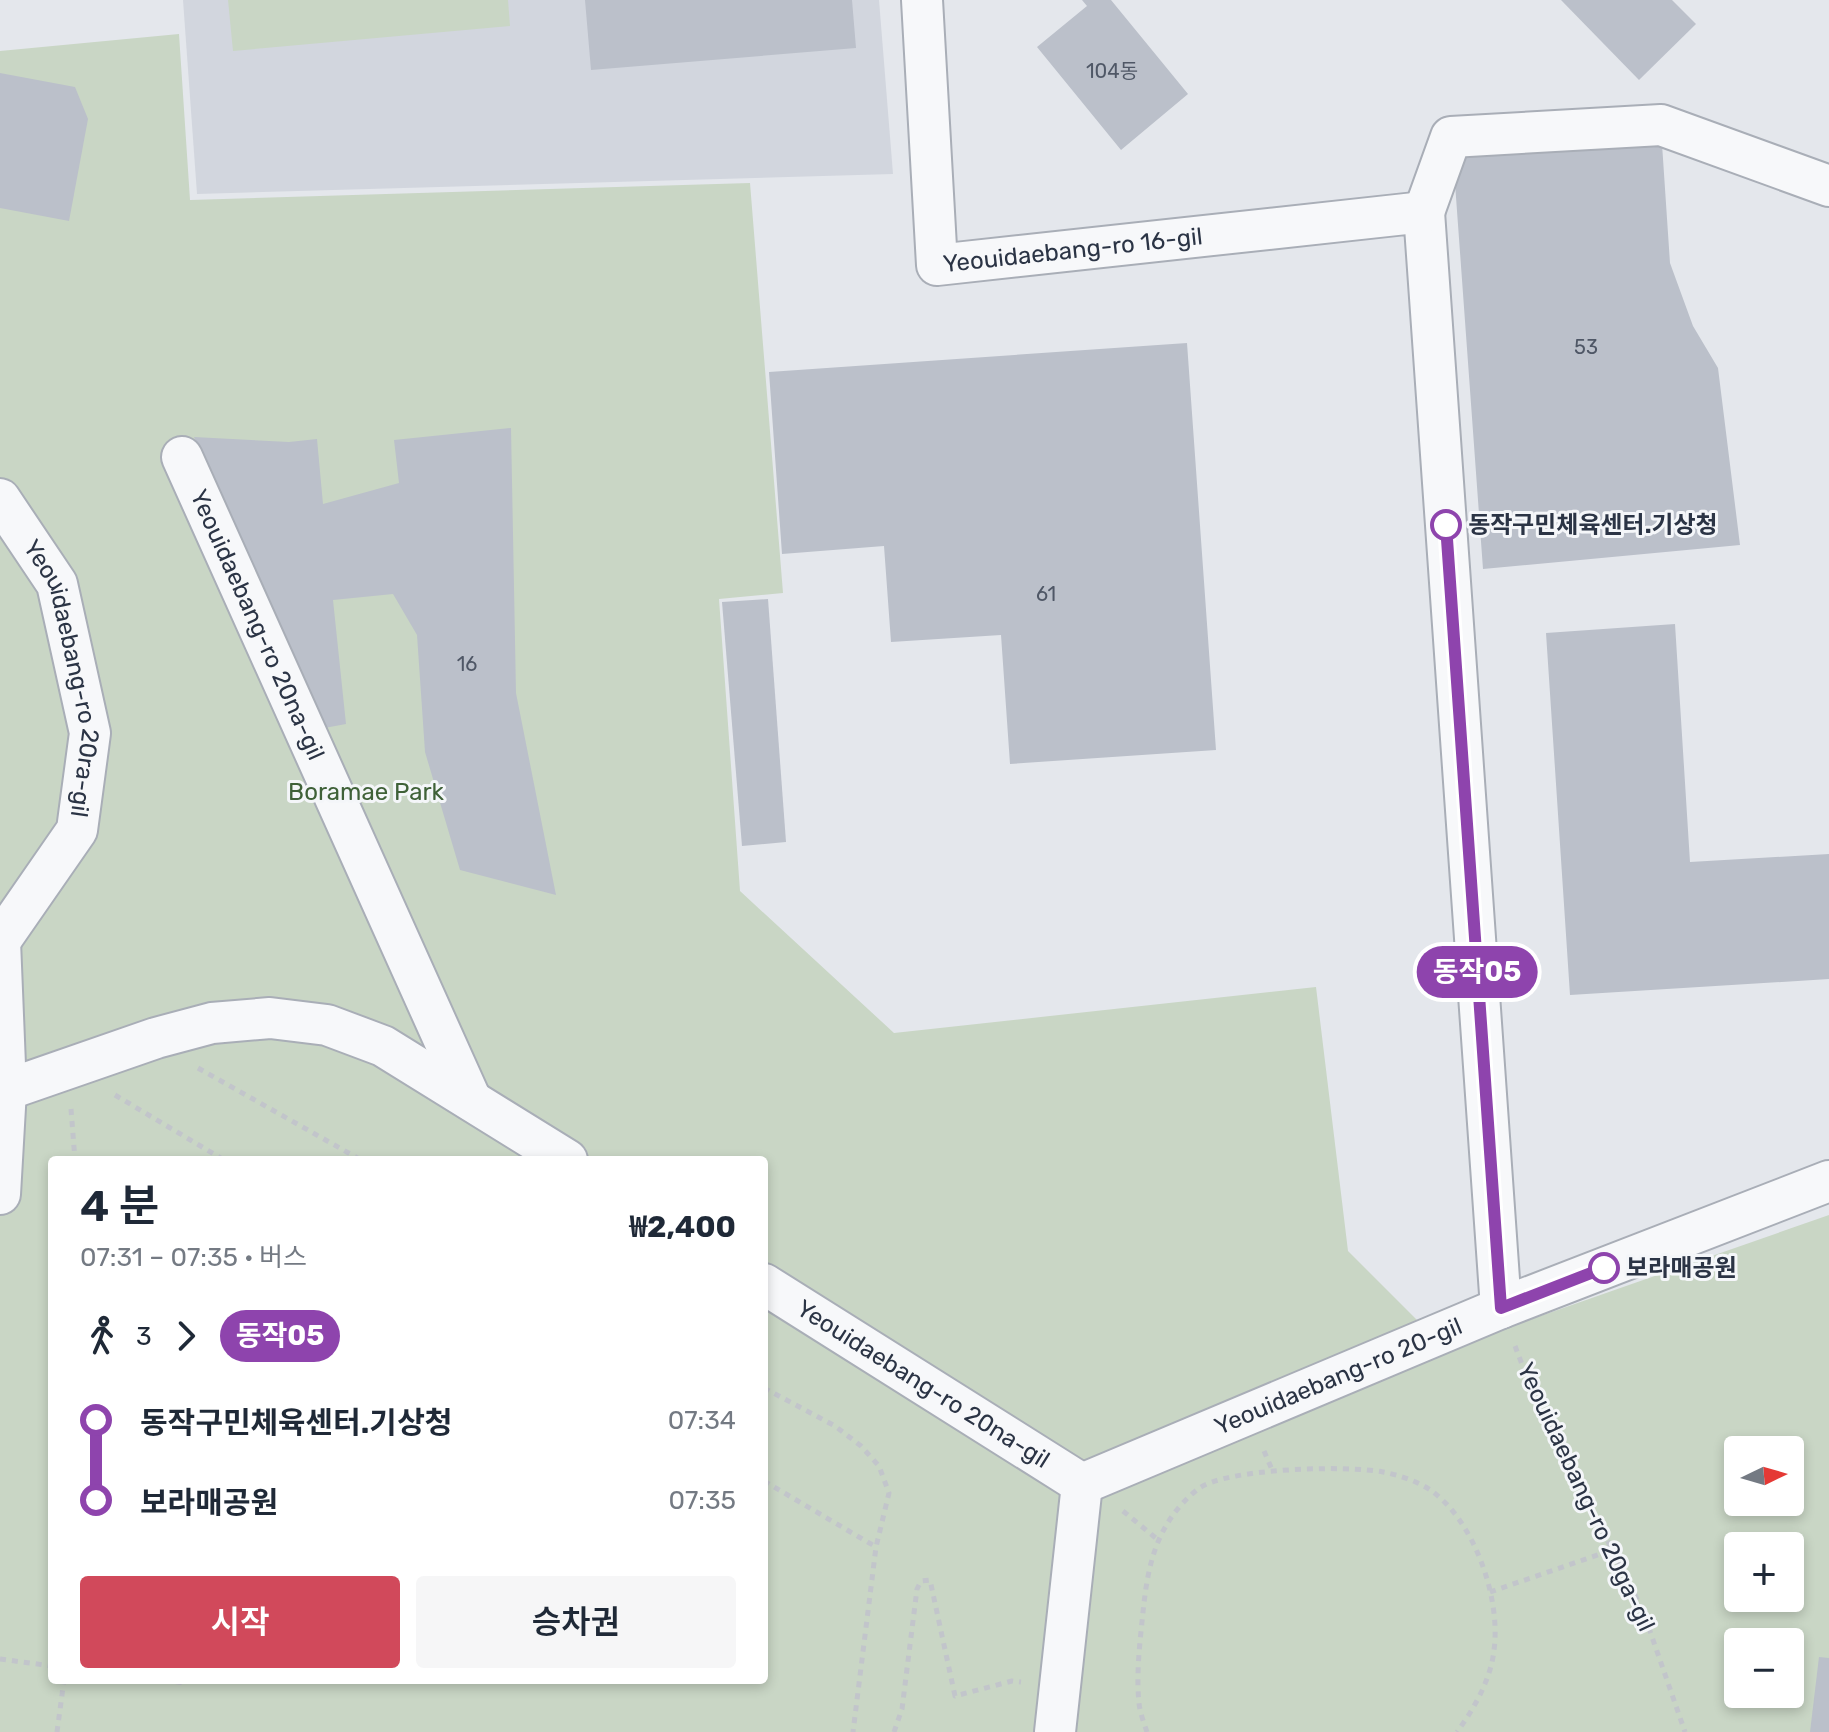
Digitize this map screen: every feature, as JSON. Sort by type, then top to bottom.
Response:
[{"type":"street","name":"Yeouidaebang-ro 16-gil","points":[[922,0],[937,265],[1424,212]]},
{"type":"street","points":[[1501,1308],[1424,212],[1451,137],[1661,125],[1829,186]]},
{"type":"street","name":"Yeouidaebang-ro 20na-gil","points":[[182,457],[471,1100]]},
{"type":"street","name":"Yeouidaebang-ro 20ra-gil","points":[[0,499],[57,584],[90,733],[77,830],[0,941]]},
{"type":"street","points":[[0,941],[3,1090],[0,1194]]},
{"type":"street","points":[[3,1090],[212,1023],[270,1018],[327,1025],[383,1046],[561,1156]]},
{"type":"street","name":"Yeouidaebang-ro 20-gil","points":[[1082,1484],[1501,1308],[1829,1181]]},
{"type":"street","name":"Yeouidaebang-ro 20na-gil","points":[[768,1287],[1082,1484]]},
{"type":"street","points":[[1055,1732],[1082,1484]]},
{"type":"path","points":[[151,1041],[354,1156]]},
{"type":"path","points":[[69,1068],[75,1156]]},
{"type":"path","points":[[69,1068],[217,1156]]},
{"type":"path","name":"Yeouidaebang-ro 20ga-gil","points":[[1501,1308],[1533,1393],[1643,1611],[1685,1732]]},
{"type":"path","points":[[768,1390],[835,1426],[861,1446],[879,1466],[889,1493],[876,1547],[853,1732]]},
{"type":"path","points":[[1258,1447],[1266,1452],[1273,1472]]},
{"type":"path","points":[[1147,1732],[1139,1704],[1145,1595],[1157,1539],[1175,1511],[1201,1487],[1240,1475],[1380,1471],[1401,1476],[1433,1492],[1461,1522],[1479,1552],[1495,1622],[1494,1651],[1483,1688],[1457,1732]]},
{"type":"path","points":[[768,1483],[876,1547]]},
{"type":"path","points":[[1123,1511],[1157,1539]]},
{"type":"path","points":[[1490,1592],[1612,1550]]},
{"type":"path","points":[[894,1732],[902,1709],[917,1589],[921,1581],[930,1580],[955,1696],[1012,1681],[1060,1686]]},
{"type":"path","points":[[0,1659],[48,1665]]},
{"type":"path","points":[[57,1732],[63,1684]]},
{"type":"shaded area","points":[[183,0],[879,0],[893,174],[197,194]]},
{"type":"green space","points":[[228,0],[508,0],[510,26],[233,51]]},
{"type":"green space","name":"Boramae Park","points":[[179,34],[190,200],[750,183],[783,593],[719,599],[740,891],[894,1033],[1316,987],[1348,1251],[1446,1349],[1829,1215],[1829,1732],[0,1732],[0,51]]},
{"type":"building","points":[[585,0],[852,0],[856,48],[591,70]]},
{"type":"building","points":[[1082,0],[1111,0],[1188,94],[1121,150],[1037,47],[1087,6]]},
{"type":"building","points":[[1561,0],[1672,0],[1696,24],[1639,80]]},
{"type":"building","points":[[0,73],[75,87],[88,119],[69,221],[0,208]]},
{"type":"building","points":[[1661,129],[1670,263],[1693,326],[1718,368],[1740,545],[1483,569],[1452,142]]},
{"type":"building","points":[[1187,343],[1216,750],[1010,764],[1001,635],[891,642],[884,546],[782,554],[769,372]]},
{"type":"building","points":[[511,428],[516,693],[556,895],[460,870],[425,752],[417,635],[393,594],[333,600],[346,724],[319,729],[194,437],[289,442],[317,439],[323,504],[399,483],[394,440]]},
{"type":"building","points":[[768,599],[786,842],[742,846],[722,602]]},
{"type":"building","points":[[1675,624],[1690,862],[1829,854],[1829,979],[1570,995],[1546,633]]},
{"type":"building","points":[[1819,1657],[1829,1658],[1829,1732],[1810,1732]]},
{"type":"bus line","name":"동작05","points":[[1446,525],[1501,1308],[1604,1268]]},
{"type":"place","name":"동작구민체육센터.기상청","points":[[1446,525]]},
{"type":"place","name":"보라매공원","points":[[1604,1268]]}]
